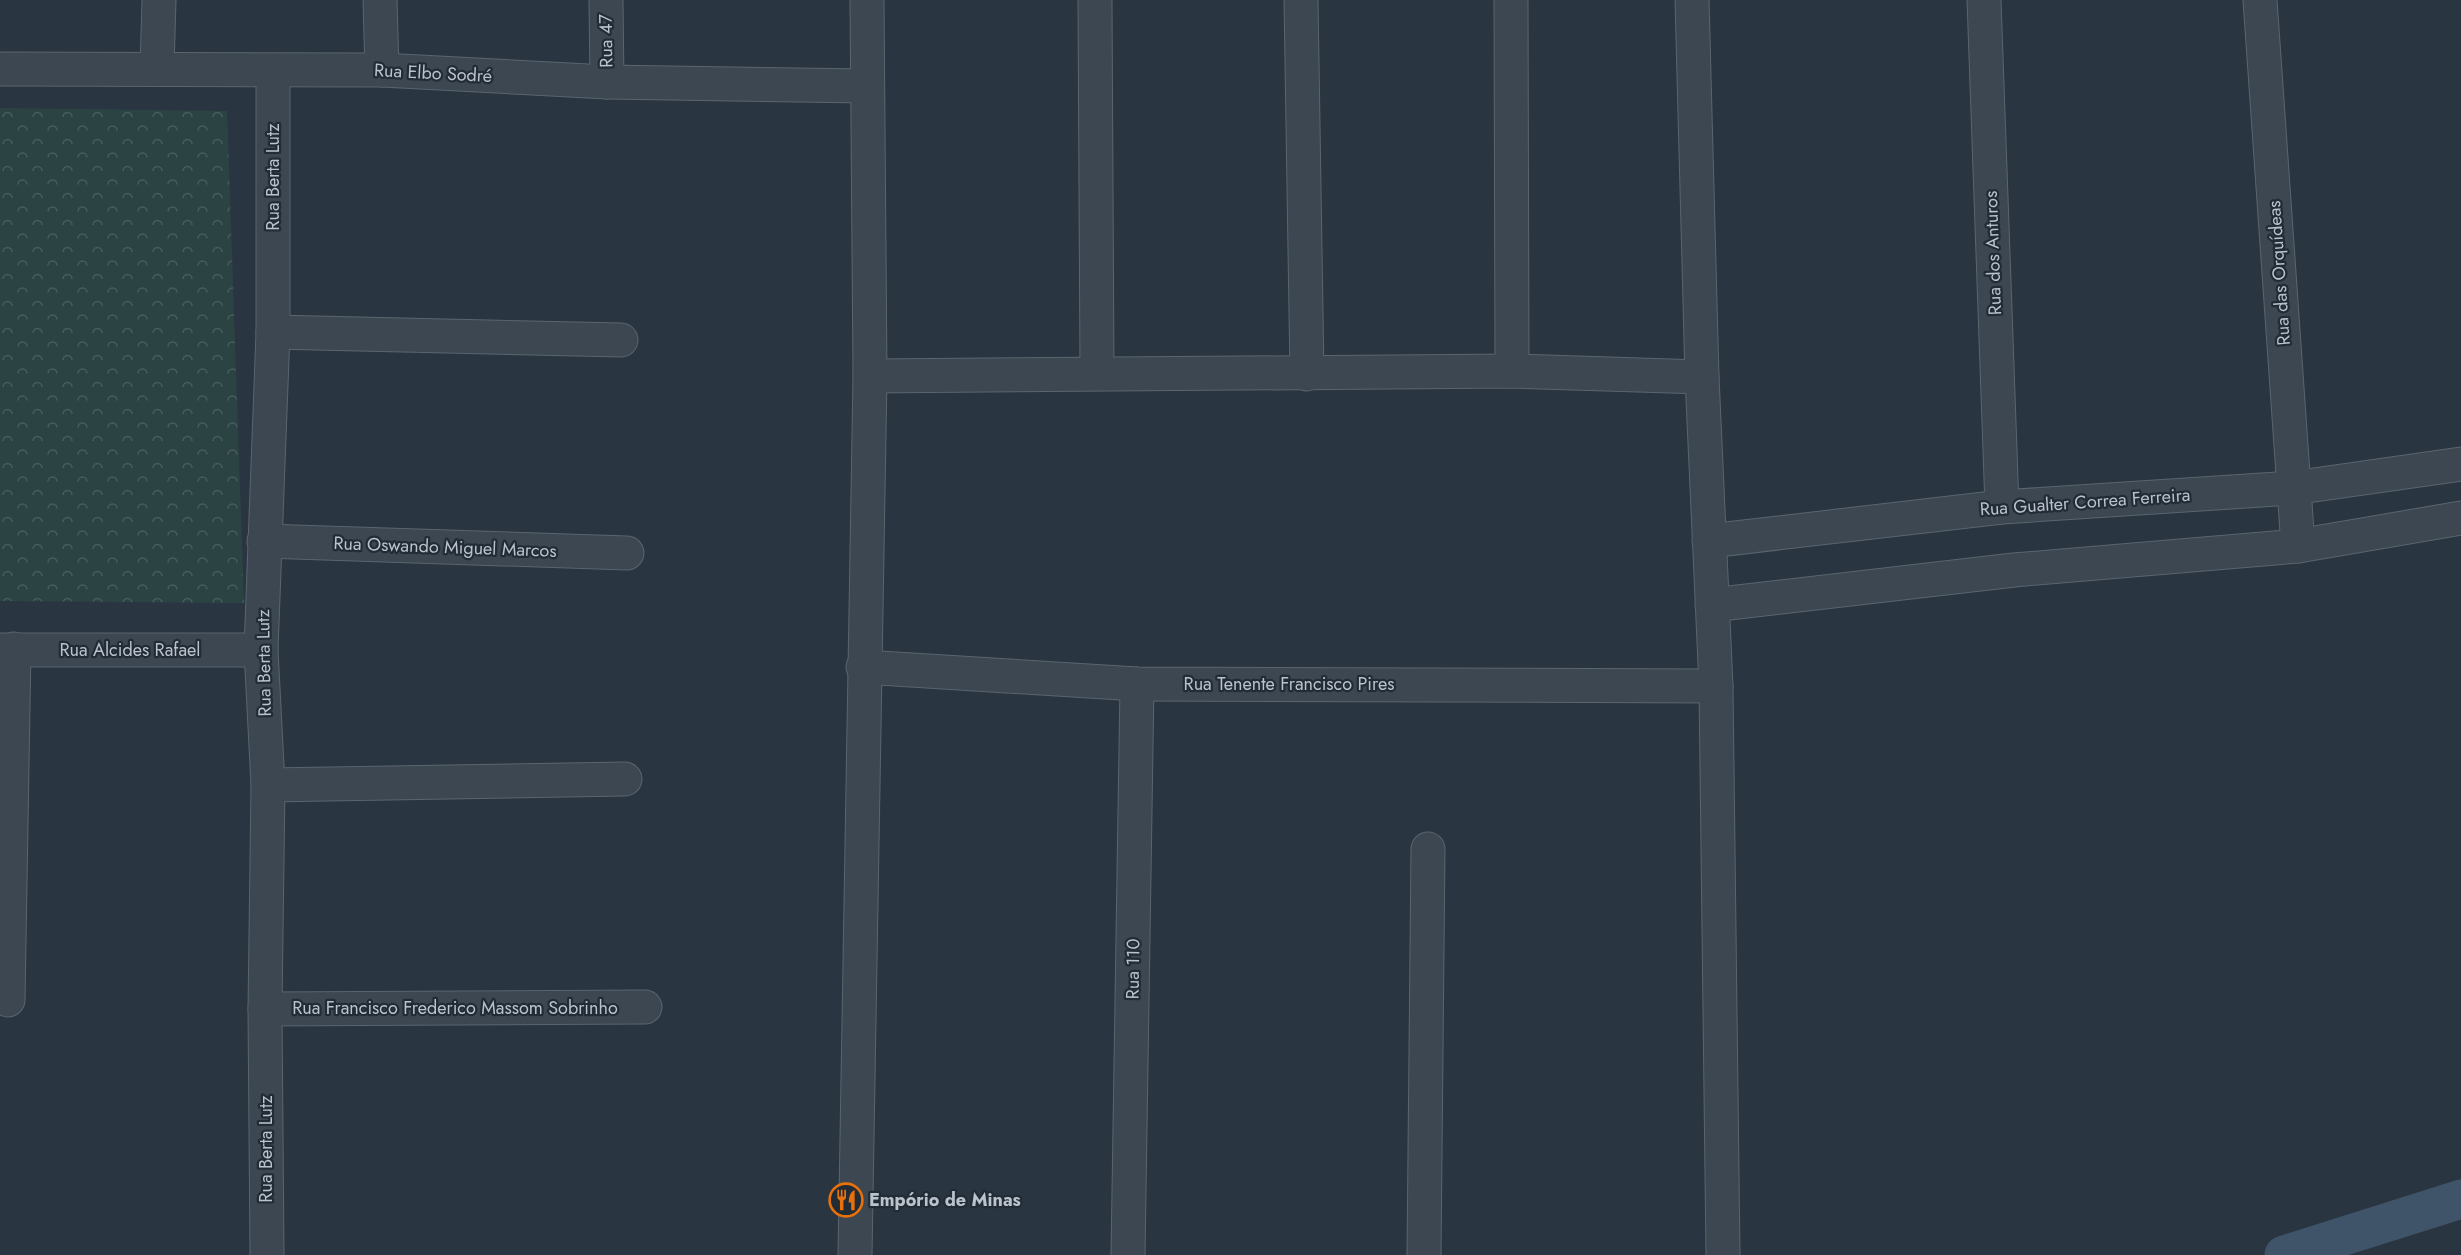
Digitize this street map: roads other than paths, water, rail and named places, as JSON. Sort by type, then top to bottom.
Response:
[{"type":"street","points":[[158,68],[159,0]]},
{"type":"street","points":[[380,0],[382,70]]},
{"type":"street","name":"Rua 47","points":[[606,0],[607,82]]},
{"type":"street","points":[[855,1255],[863,667],[870,376],[867,0]]},
{"type":"street","points":[[1095,0],[1097,373]]},
{"type":"street","points":[[1301,0],[1307,374]]},
{"type":"street","points":[[1511,0],[1512,371]]},
{"type":"street","points":[[1692,0],[1702,377],[1716,686],[1723,1255]]},
{"type":"street","name":"Rua dos Anturos","points":[[1984,0],[2002,507]]},
{"type":"street","name":"Rua das Orquídeas","points":[[2260,0],[2298,546]]},
{"type":"street","name":"Rua Elbo Sodré","points":[[0,69],[382,70],[607,82],[866,86]]},
{"type":"street","name":"Rua Berta Lutz","points":[[267,1255],[265,1009],[268,785],[261,650],[273,332],[273,71]]},
{"type":"street","points":[[273,332],[621,340]]},
{"type":"street","points":[[870,376],[1512,371],[1702,377]]},
{"type":"street","name":"Rua Gualter Correa Ferreira","points":[[1709,541],[2002,507],[2293,488],[2461,464]]},
{"type":"street","points":[[1712,605],[2014,570],[2298,546],[2461,518]]},
{"type":"street","name":"Rua Oswando Miguel Marcos","points":[[264,541],[627,553]]},
{"type":"street","points":[[7,650],[8,1000]]},
{"type":"street","name":"Rua Alcides Rafael","points":[[7,650],[261,650]]},
{"type":"street","name":"Rua Tenente Francisco Pires","points":[[863,667],[1137,684],[1716,686]]},
{"type":"street","name":"Rua 110","points":[[1128,1255],[1137,684]]},
{"type":"street","points":[[268,785],[625,779]]},
{"type":"street","points":[[1425,1255],[1428,849]]},
{"type":"street","name":"Rua Francisco Frederico Massom Sobrinho","points":[[265,1009],[645,1007]]},
{"type":"waterway","points":[[2284,1255],[2461,1199]]},
{"type":"place","name":"Empório de Minas","points":[[846,1200]]}]
